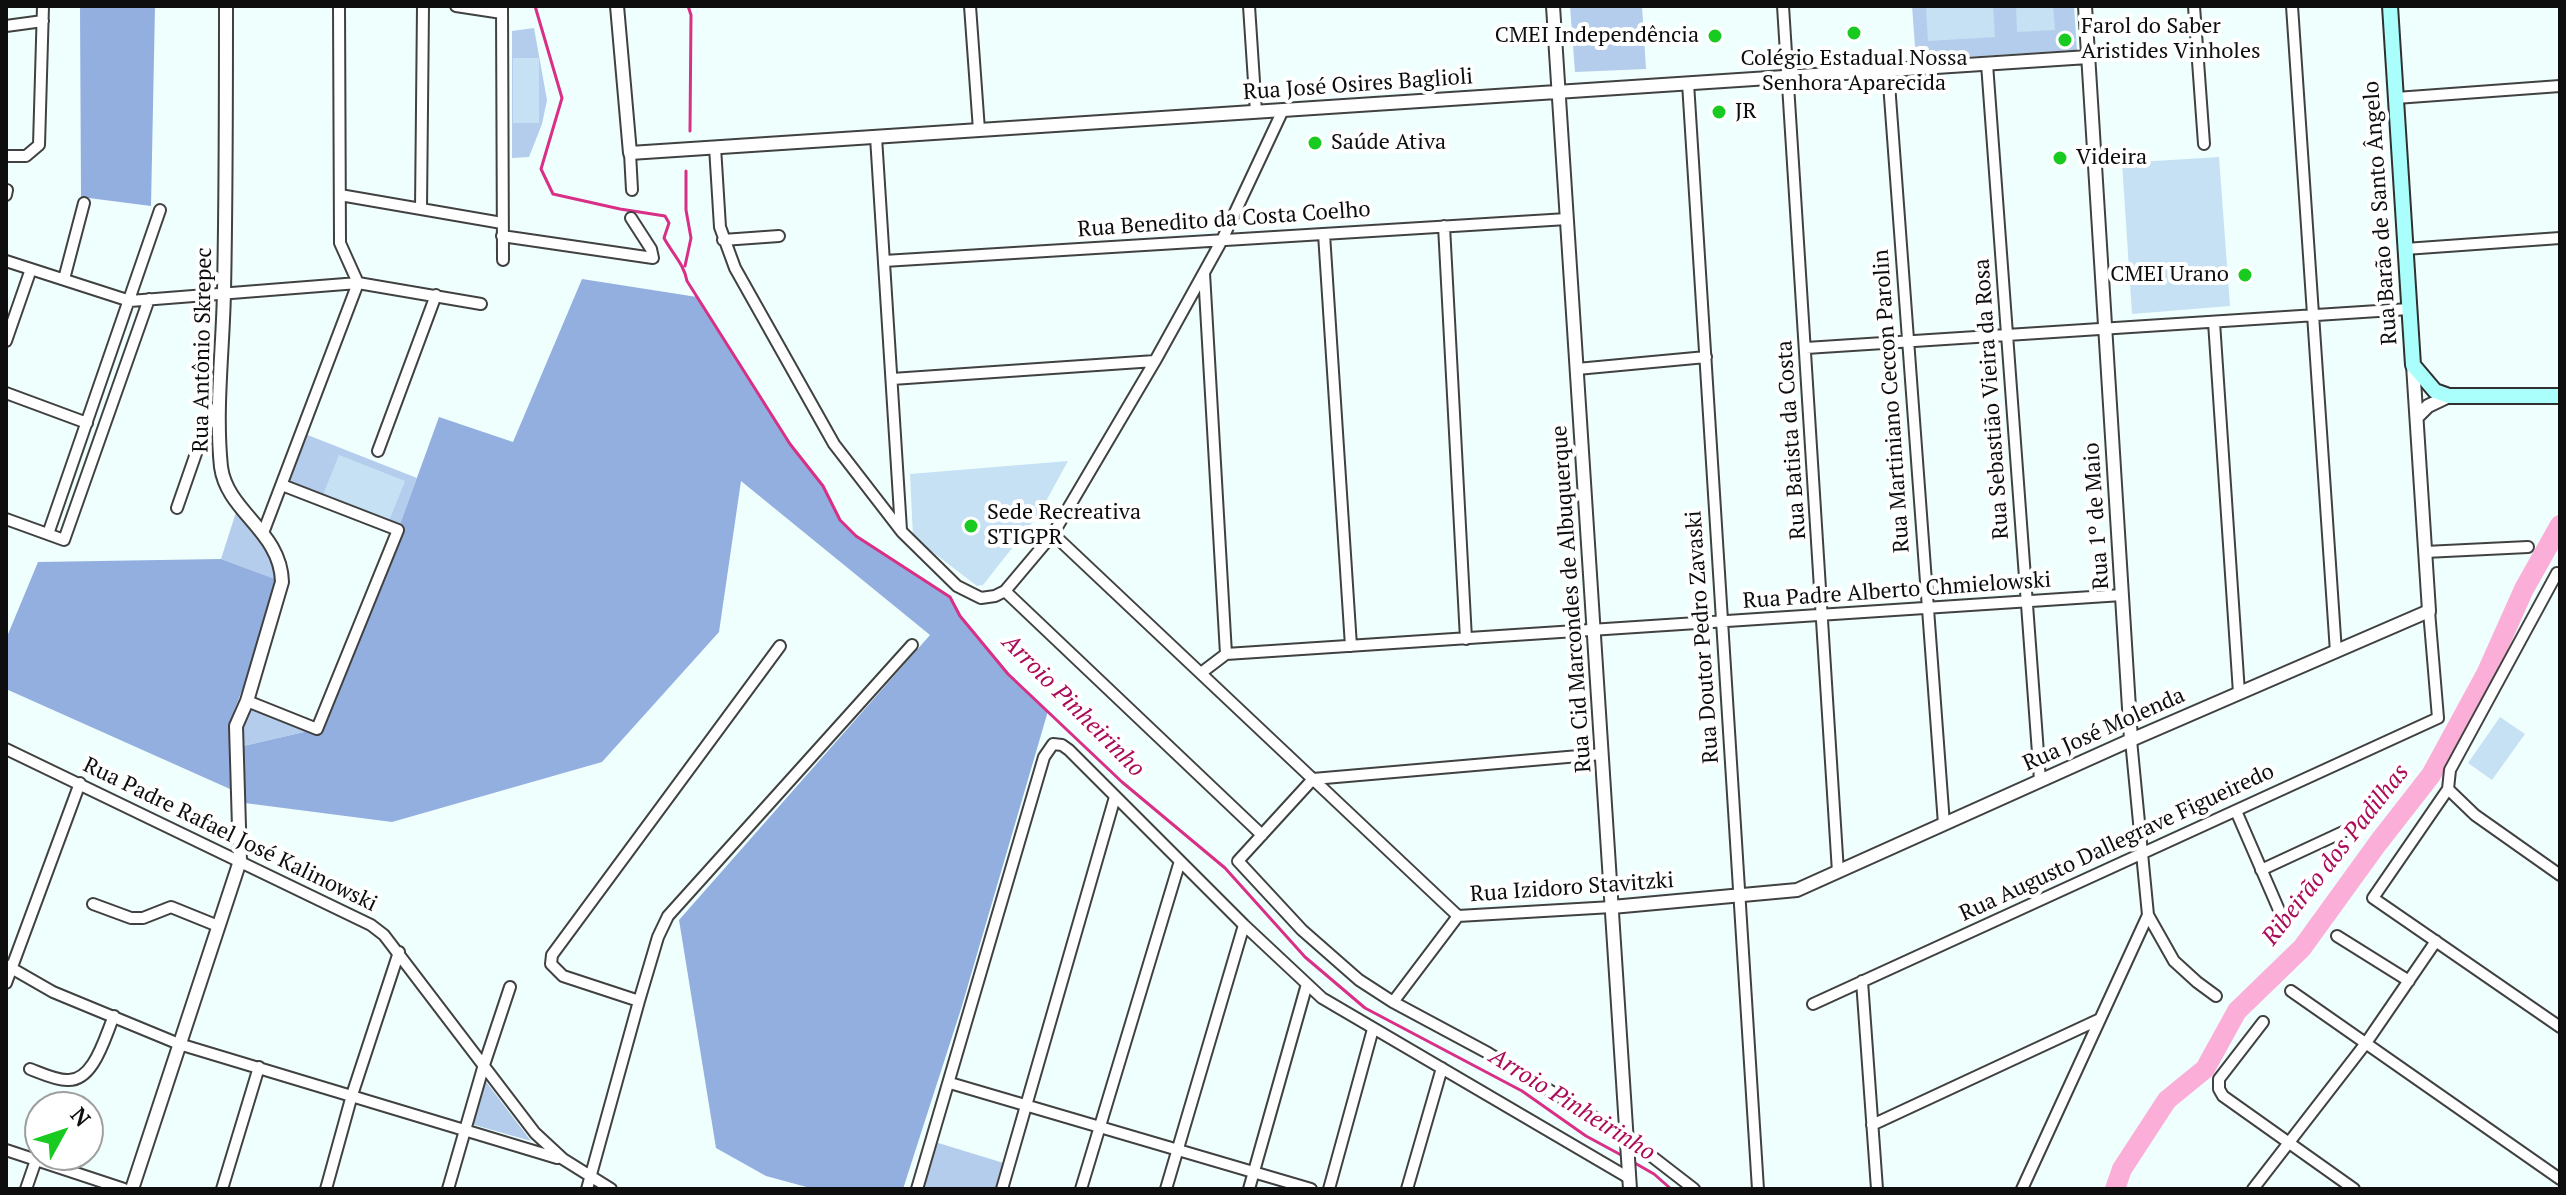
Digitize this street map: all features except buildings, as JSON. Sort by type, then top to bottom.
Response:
[{"type":"main road","name":"Rua Barão de Santo Ângelo","points":[[2390,6],[2413,365]]},
{"type":"main road","points":[[2413,365],[2435,391],[2449,396],[2560,396]]},
{"type":"street","points":[[6,156],[26,156],[39,145],[43,6]]},
{"type":"street","name":"Rua Antônio Skrepec","points":[[226,6],[220,400],[224,478],[276,553],[282,582],[247,701],[236,726],[240,861]]},
{"type":"street","points":[[263,533],[358,283],[340,243],[339,6]]},
{"type":"street","points":[[421,209],[423,6]]},
{"type":"street","points":[[456,6],[502,10],[503,260]]},
{"type":"street","points":[[617,6],[632,190]]},
{"type":"street","points":[[970,6],[979,130]]},
{"type":"street","points":[[1249,6],[1256,112]]},
{"type":"street","name":"Rua Cid Marcondes de Albuquerque","points":[[1553,6],[1629,1180]]},
{"type":"street","name":"Rua Batista da Costa","points":[[1783,6],[1838,872]]},
{"type":"street","name":"Rua 1º de Maio","points":[[2085,6],[2131,740],[2148,915],[2174,961],[2216,996]]},
{"type":"street","points":[[2194,6],[2204,144]]},
{"type":"street","points":[[2292,6],[2336,652]]},
{"type":"street","points":[[6,26],[43,21]]},
{"type":"street","name":"Rua José Osires Baglioli","points":[[630,153],[2088,57]]},
{"type":"street","name":"Rua Sebastião Vieira da Rosa","points":[[1987,64],[2040,780]]},
{"type":"street","name":"Rua Martiniano Ceccon Parolin","points":[[1888,70],[1944,824]]},
{"type":"street","name":"Rua Doutor Pedro Zavaski","points":[[1688,83],[1758,1189]]},
{"type":"street","points":[[2396,98],[2560,86]]},
{"type":"street","points":[[715,147],[723,240],[735,268],[834,444],[902,532],[957,586],[981,598],[1005,591],[1053,534],[1222,240],[1283,110]]},
{"type":"street","points":[[876,137],[902,532]]},
{"type":"street","points":[[340,195],[502,223]]},
{"type":"street","points":[[64,279],[84,203]]},
{"type":"street","points":[[48,534],[160,210]]},
{"type":"street","points":[[502,236],[653,258],[651,249],[631,218]]},
{"type":"street","name":"Rua Benedito da Costa Coelho","points":[[884,261],[1567,219]]},
{"type":"street","points":[[1444,226],[1466,639]]},
{"type":"street","points":[[1324,234],[1351,646]]},
{"type":"street","points":[[723,240],[779,236]]},
{"type":"street","points":[[2405,249],[2560,238]]},
{"type":"street","points":[[6,261],[130,301],[358,283],[481,304]]},
{"type":"street","points":[[6,341],[31,269]]},
{"type":"street","points":[[1201,673],[1226,654],[1204,273]]},
{"type":"street","points":[[378,451],[436,295]]},
{"type":"street","points":[[6,519],[64,540],[149,299]]},
{"type":"street","points":[[1806,348],[2409,309]]},
{"type":"street","points":[[2214,322],[2239,693]]},
{"type":"street","points":[[1577,369],[1706,357]]},
{"type":"street","points":[[892,379],[1155,361]]},
{"type":"street","name":"Rua Barão de Santo Ângelo","points":[[2413,365],[2438,718]]},
{"type":"street","points":[[104,376],[120,381]]},
{"type":"street","points":[[6,393],[87,423]]},
{"type":"street","points":[[2417,417],[2428,406],[2449,396]]},
{"type":"street","points":[[177,508],[201,439],[220,400]]},
{"type":"street","points":[[247,701],[317,729],[398,530],[282,485]]},
{"type":"street","points":[[1053,534],[1458,916]]},
{"type":"street","points":[[2425,552],[2528,547]]},
{"type":"street","points":[[2560,576],[2557,573],[2450,770],[2448,789],[2373,898],[2560,1027]]},
{"type":"street","points":[[1005,591],[1262,835]]},
{"type":"street","name":"Rua Padre Alberto Chmielowski","points":[[1226,654],[2122,595]]},
{"type":"street","name":"Rua José Molenda","points":[[1797,890],[2040,780],[2429,611]]},
{"type":"street","points":[[587,1189],[639,1001],[658,937],[668,916],[912,645]]},
{"type":"street","points":[[639,1001],[563,976],[551,964],[558,945],[780,646]]},
{"type":"street","name":"Rua Augusto Dallegrave Figueiredo","points":[[1813,1004],[2438,718]]},
{"type":"street","points":[[917,1189],[1044,757],[1053,744],[1069,750],[1244,925],[1322,998],[1629,1180]]},
{"type":"street","name":"Rua Padre Rafael José Kalinowski","points":[[6,749],[371,925],[399,952],[523,1119],[563,1159],[611,1189]]},
{"type":"street","points":[[1602,754],[1313,779],[1238,861],[1302,930],[1359,980],[1393,1002],[1488,1053],[1628,1142],[1694,1189]]},
{"type":"street","points":[[6,983],[9,966],[80,783]]},
{"type":"street","points":[[2448,789],[2475,815],[2560,875]]},
{"type":"street","points":[[1002,1189],[1115,797]]},
{"type":"street","points":[[2236,811],[2282,917]]},
{"type":"street","points":[[2261,870],[2345,831]]},
{"type":"street","points":[[132,1189],[240,861]]},
{"type":"street","points":[[1081,1189],[1180,861]]},
{"type":"street","name":"Rua Izidoro Stavitzki","points":[[1393,1002],[1458,916],[1612,907],[1797,890]]},
{"type":"street","points":[[93,904],[131,918],[143,918],[171,907],[218,926]]},
{"type":"street","points":[[2022,1189],[2148,915]]},
{"type":"street","points":[[1166,1189],[1244,925]]},
{"type":"street","points":[[2337,936],[2409,981]]},
{"type":"street","points":[[2253,1189],[2366,1043],[2436,941]]},
{"type":"street","points":[[326,1189],[352,1095],[399,952]]},
{"type":"street","points":[[9,966],[53,992],[179,1044],[563,1159]]},
{"type":"street","points":[[1862,981],[1877,1189]]},
{"type":"street","points":[[1249,1189],[1307,984]]},
{"type":"street","points":[[448,1189],[510,987]]},
{"type":"street","points":[[2291,991],[2560,1179]]},
{"type":"street","points":[[30,1069],[64,1081],[77,1080],[86,1074],[92,1064],[114,1016]]},
{"type":"street","points":[[1872,1125],[2100,1019]]},
{"type":"street","points":[[2263,1022],[2219,1079],[2219,1089],[2223,1096],[2354,1189]]},
{"type":"street","points":[[1329,1189],[1373,1029]]},
{"type":"street","points":[[222,1189],[259,1067]]},
{"type":"street","points":[[1407,1189],[1442,1068]]},
{"type":"street","points":[[950,1083],[1311,1189]]},
{"type":"street","points":[[69,1171],[124,1189]]},
{"type":"shaded area","points":[[80,6],[155,6],[151,206],[81,197]]},
{"type":"shaded area","points":[[1570,6],[1642,6],[1646,69],[1575,72]]},
{"type":"shaded area","points":[[1912,6],[2074,6],[2077,50],[1916,60]]},
{"type":"shaded area","points":[[1926,6],[1993,6],[1995,37],[1928,41]]},
{"type":"shaded area","points":[[2016,6],[2053,6],[2055,30],[2017,32]]},
{"type":"shaded area","points":[[534,28],[547,100],[542,124],[529,157],[512,158],[512,31]]},
{"type":"shaded area","points":[[513,58],[539,58],[539,123],[513,123]]},
{"type":"shaded area","points":[[2219,157],[2230,306],[2132,314],[2122,163]]},
{"type":"shaded area","points":[[582,279],[697,297],[790,444],[823,486],[840,520],[856,536],[950,597],[960,616],[1008,674],[1048,711],[961,1009],[903,1189],[814,1189],[766,1176],[716,1148],[679,920],[930,635],[741,481],[719,632],[602,762],[392,822],[237,802],[235,748],[317,729],[398,530],[439,417],[513,442]]},
{"type":"shaded area","points":[[305,434],[417,478],[400,525],[288,481]]},
{"type":"shaded area","points":[[339,455],[405,481],[389,521],[323,495]]},
{"type":"shaded area","name":"Sede Recreativa STIGPR","points":[[1068,461],[1039,514],[983,585],[977,586],[913,537],[910,474]]},
{"type":"shaded area","points":[[238,506],[263,538],[280,581],[221,559]]},
{"type":"shaded area","points":[[221,559],[275,579],[256,654],[229,724],[230,789],[6,689],[6,639],[38,562]]},
{"type":"shaded area","points":[[247,701],[317,729],[235,748]]},
{"type":"shaded area","points":[[2500,717],[2525,734],[2492,780],[2468,763]]},
{"type":"shaded area","points":[[484,1079],[531,1141],[471,1124]]},
{"type":"shaded area","points":[[935,1142],[1007,1164],[999,1189],[922,1189]]},
{"type":"waterway","name":"Arroio Pinheirinho","points":[[535,6],[562,98],[541,169],[553,194],[665,216],[669,223],[664,238],[681,264],[687,281],[790,444],[823,486],[840,520],[856,536],[950,597],[960,616],[1008,674],[1122,782],[1225,868],[1305,957],[1365,1008],[1522,1091],[1586,1136],[1623,1156]]},
{"type":"waterway","points":[[688,6],[691,15],[690,131]]},
{"type":"waterway","points":[[685,266],[691,238],[686,210],[686,171]]},
{"type":"waterway","name":"Ribeirão dos Padilhas","points":[[2115,1189],[2122,1169],[2167,1100],[2205,1069],[2237,1011],[2302,948],[2431,775],[2486,674],[2524,589],[2560,525]]},
{"type":"waterway","name":"Arroio Pinheirinho","points":[[1633,1162],[1671,1189]]},
{"type":"place","name":"Colégio Estadual Nossa Senhora Aparecida","points":[[1854,33]]},
{"type":"place","name":"CMEI Independência","points":[[1715,36]]},
{"type":"place","name":"Farol do Saber Aristides Vinholes","points":[[2065,40]]},
{"type":"place","name":"JR","points":[[1719,112]]},
{"type":"place","name":"Saúde Ativa","points":[[1315,143]]},
{"type":"place","name":"Videira","points":[[2060,158]]},
{"type":"place","name":"CMEI Urano","points":[[2245,275]]},
{"type":"place","name":"Sede Recreativa STIGPR","points":[[971,526]]}]
